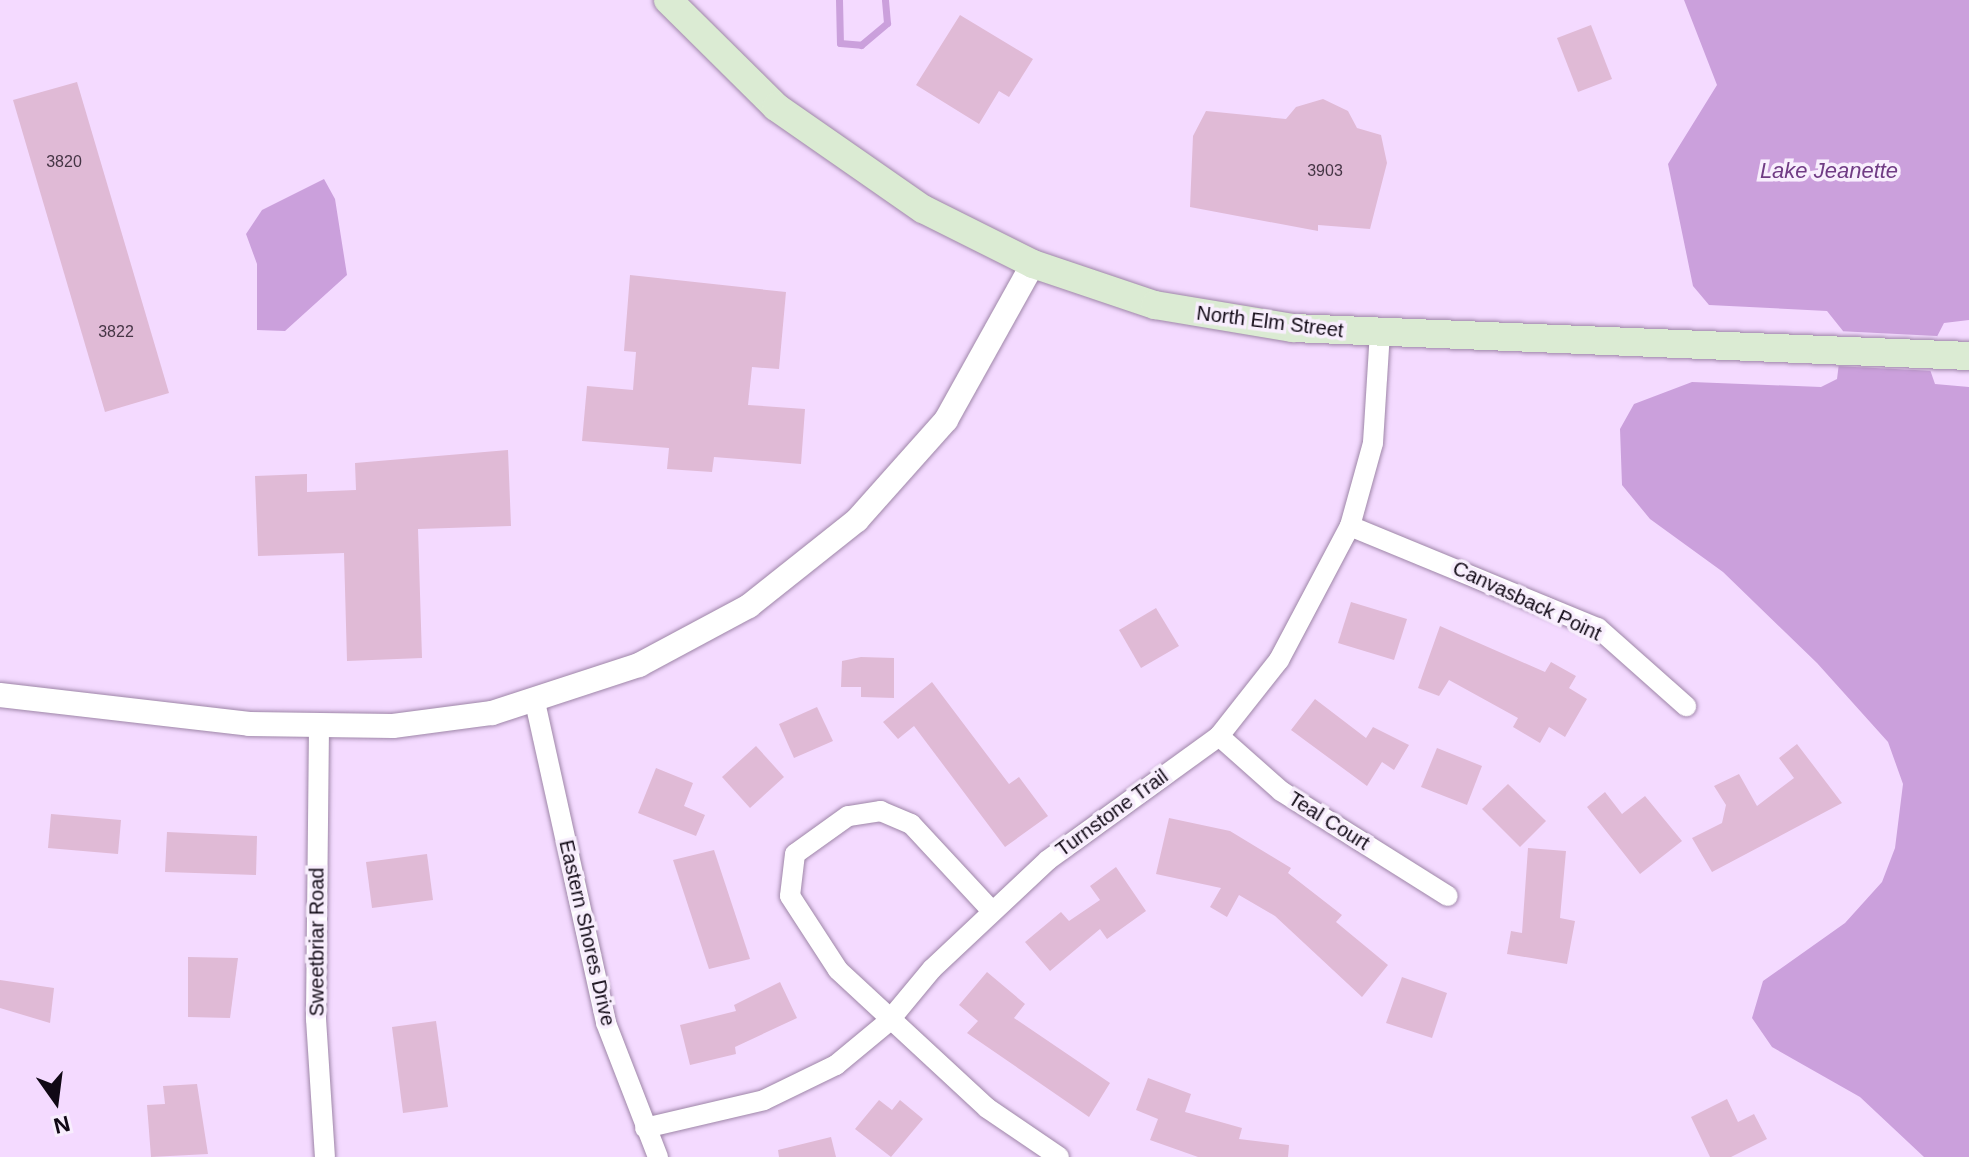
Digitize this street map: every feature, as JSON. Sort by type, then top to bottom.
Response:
[{"type":"main road","name":"North Elm Street","points":[[668,0],[753,86],[827,145],[923,209],[1033,264],[1219,319],[1380,333],[1960,355]]},
{"type":"street","points":[[0,695],[319,727],[453,721],[535,702],[693,639],[786,580],[846,530],[946,420],[1033,264]]},
{"type":"street","name":"Turnstone Trail","points":[[645,1128],[764,1100],[836,1065],[888,1022],[991,910],[1219,736],[1279,660],[1350,526],[1373,443],[1380,333]]},
{"type":"street","name":"Canvasback Point","points":[[1350,526],[1598,628],[1686,706]]},
{"type":"street","name":"Eastern Shores Drive","points":[[535,702],[606,1023],[658,1157]]},
{"type":"street","name":"Sweetbriar Road","points":[[319,727],[316,1019],[325,1157]]},
{"type":"street","name":"Teal Court","points":[[1219,736],[1281,791],[1448,896]]},
{"type":"street","points":[[991,910],[911,824],[881,811],[848,816],[795,854],[790,896],[808,930],[888,1022],[987,1108],[1059,1157]]},
{"type":"water","name":"Lake Jeanette","points":[[1684,0],[1969,0],[1969,320],[1944,323],[1926,358],[1935,384],[1969,387],[1969,1157],[1924,1157],[1860,1097],[1772,1047],[1752,1018],[1763,981],[1845,923],[1882,882],[1895,848],[1903,784],[1888,742],[1817,663],[1723,572],[1650,519],[1622,485],[1620,429],[1634,404],[1692,382],[1821,387],[1837,379],[1843,331],[1827,311],[1709,305],[1693,286],[1668,164],[1717,85]]},
{"type":"water","points":[[324,179],[335,199],[347,275],[285,331],[257,330],[257,264],[246,234],[262,210]]},
{"type":"pier","points":[[1838,331],[1937,336],[1935,371],[1835,366]]},
{"type":"building","points":[[960,15],[1033,59],[1009,97],[999,91],[979,124],[916,85]]},
{"type":"building","points":[[1591,25],[1612,79],[1578,92],[1557,38]]},
{"type":"building","points":[[77,82],[169,393],[105,412],[13,100]]},
{"type":"building","points":[[1323,99],[1348,111],[1357,128],[1381,135],[1387,163],[1370,229],[1318,225],[1318,231],[1190,207],[1193,136],[1206,111],[1286,119],[1296,107]]},
{"type":"building","points":[[630,275],[786,292],[779,369],[752,367],[748,405],[805,409],[801,464],[714,457],[712,472],[667,469],[669,448],[582,441],[587,386],[633,390],[636,352],[624,351]]},
{"type":"building","points":[[508,450],[511,526],[418,529],[422,658],[347,661],[344,553],[258,556],[255,476],[307,474],[307,492],[356,490],[355,463]]},
{"type":"building","points":[[1351,602],[1407,619],[1394,660],[1338,643]]},
{"type":"building","points":[[1156,608],[1179,646],[1141,668],[1119,630]]},
{"type":"building","points":[[1440,626],[1545,672],[1551,662],[1576,676],[1569,688],[1587,699],[1565,737],[1549,727],[1540,743],[1513,727],[1518,718],[1449,680],[1439,696],[1418,688]]},
{"type":"building","points":[[861,657],[894,658],[894,698],[861,697],[861,687],[841,687],[842,661]]},
{"type":"building","points":[[932,682],[1009,784],[1019,777],[1048,816],[1005,847],[914,726],[898,739],[883,722]]},
{"type":"building","points":[[1315,699],[1366,738],[1373,727],[1409,745],[1394,770],[1382,762],[1367,786],[1291,730]]},
{"type":"building","points":[[817,707],[833,741],[794,758],[779,724]]},
{"type":"building","points":[[1797,744],[1842,803],[1712,872],[1692,838],[1722,823],[1726,805],[1714,786],[1739,774],[1757,806],[1794,778],[1779,758]]},
{"type":"building","points":[[756,746],[784,777],[750,808],[722,777]]},
{"type":"building","points":[[1437,748],[1482,766],[1467,805],[1421,787]]},
{"type":"building","points":[[656,768],[693,783],[684,806],[705,815],[696,836],[638,813]]},
{"type":"building","points":[[1508,784],[1546,821],[1520,847],[1482,809]]},
{"type":"building","points":[[1605,792],[1622,814],[1645,796],[1682,841],[1640,874],[1587,807]]},
{"type":"building","points":[[51,814],[121,820],[118,854],[48,848]]},
{"type":"building","points":[[1169,818],[1230,831],[1291,868],[1288,873],[1342,915],[1336,922],[1388,965],[1362,997],[1275,916],[1239,895],[1227,917],[1210,907],[1221,888],[1156,874]]},
{"type":"building","points":[[167,832],[257,836],[256,875],[165,872]]},
{"type":"building","points":[[1528,848],[1566,851],[1560,918],[1575,921],[1567,964],[1507,954],[1511,931],[1522,933]]},
{"type":"building","points":[[714,850],[750,959],[709,969],[673,860]]},
{"type":"building","points":[[427,854],[433,900],[372,908],[366,862]]},
{"type":"building","points":[[1116,867],[1146,911],[1107,939],[1100,929],[1050,971],[1025,942],[1061,912],[1069,921],[1100,900],[1090,886]]},
{"type":"building","points":[[188,957],[238,958],[230,1018],[188,1017]]},
{"type":"building","points":[[987,972],[1025,1004],[1014,1018],[1110,1083],[1089,1117],[967,1033],[978,1021],[959,1005]]},
{"type":"building","points":[[1402,977],[1447,993],[1432,1038],[1386,1023]]},
{"type":"building","points":[[0,980],[54,988],[50,1023],[0,1008]]},
{"type":"building","points":[[780,982],[797,1018],[735,1047],[736,1054],[690,1065],[680,1025],[736,1011],[734,1005]]},
{"type":"building","points":[[436,1021],[448,1107],[403,1113],[392,1027]]},
{"type":"building","points":[[1148,1078],[1191,1094],[1185,1112],[1242,1128],[1239,1139],[1289,1145],[1288,1157],[1198,1157],[1150,1140],[1158,1119],[1136,1110]]},
{"type":"building","points":[[197,1084],[208,1154],[151,1157],[147,1105],[165,1104],[163,1086]]},
{"type":"building","points":[[1727,1099],[1738,1122],[1754,1114],[1767,1139],[1731,1157],[1710,1157],[1691,1117]]},
{"type":"building","points":[[879,1100],[892,1110],[900,1100],[923,1119],[891,1157],[855,1129]]},
{"type":"building","points":[[831,1137],[836,1157],[779,1157],[778,1150]]},
{"type":"waterway","points":[[839,0],[840,43],[861,45],[887,23],[885,0]]}]
